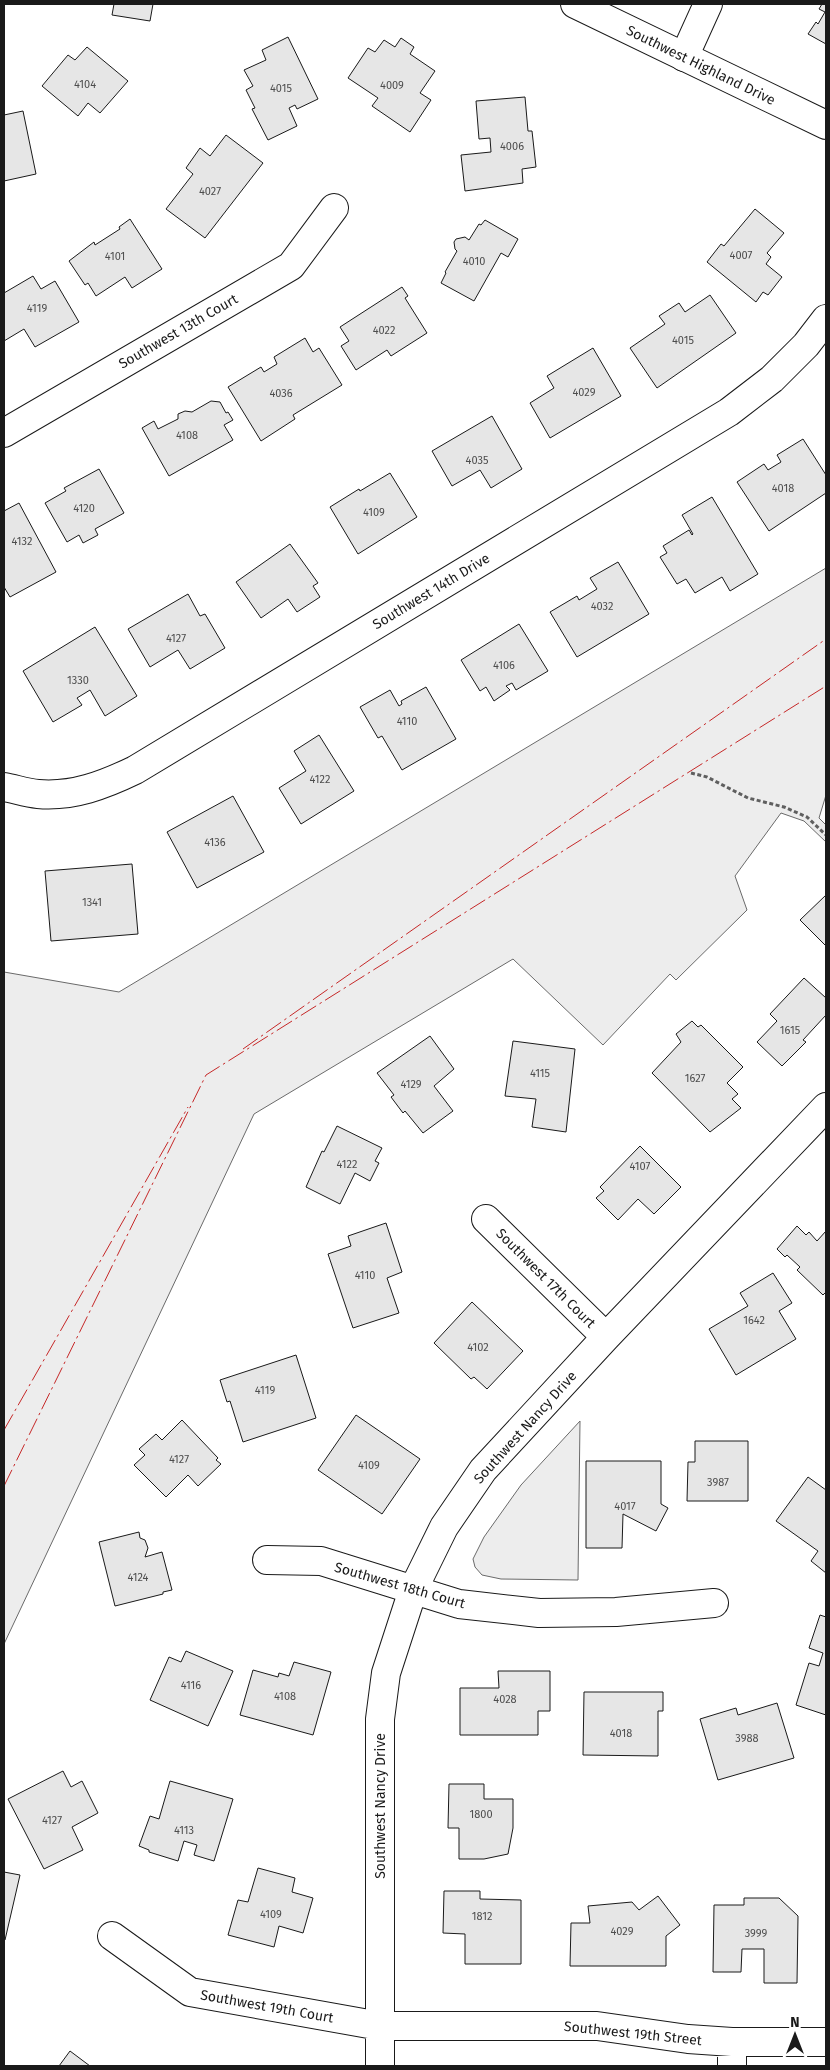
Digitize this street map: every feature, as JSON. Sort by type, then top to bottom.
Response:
[{"type":"street","name":"Southwest Highland Drive","points":[[575,4],[826,126]]},
{"type":"street","points":[[684,56],[708,4]]},
{"type":"street","name":"Southwest 13th Court","points":[[4,433],[291,266],[334,208]]},
{"type":"street","name":"Southwest 14th Drive","points":[[4,787],[38,794],[75,793],[108,783],[135,770],[729,412],[772,379],[806,345],[826,319]]},
{"type":"street","name":"Southwest Nancy Drive","points":[[380,2066],[380,1719],[386,1673],[413,1590],[444,1527],[483,1470],[826,1107]]},
{"type":"street","name":"Southwest 17th Court","points":[[486,1219],[606,1338]]},
{"type":"street","name":"Southwest 18th Court","points":[[267,1560],[321,1561],[458,1604],[539,1612],[616,1612],[714,1603]]},
{"type":"street","name":"Southwest 19th Court","points":[[112,1936],[190,1992],[380,2026]]},
{"type":"street","name":"Southwest 19th Street","points":[[380,2026],[597,2026],[732,2054],[826,2042]]},
{"type":"path","points":[[691,773],[707,777],[748,798],[784,807],[807,817],[826,835]]},
{"type":"shaded area","points":[[826,568],[826,795],[819,818],[826,825],[826,842],[804,821],[781,813],[735,876],[747,910],[676,980],[670,974],[603,1045],[513,959],[254,1114],[4,1644],[4,972],[119,992]]},
{"type":"shaded area","points":[[580,1421],[578,1580],[501,1579],[482,1575],[475,1567],[473,1559],[484,1537],[521,1485]]},
{"type":"building","points":[[114,4],[153,4],[150,21],[112,15]]},
{"type":"building","points":[[822,4],[826,4],[826,44],[808,34],[816,22],[818,24],[825,12],[819,9]]},
{"type":"building","points":[[288,37],[318,99],[297,109],[295,105],[289,108],[297,126],[268,140],[252,109],[255,108],[246,90],[253,86],[244,70],[266,60],[262,50]]},
{"type":"building","points":[[401,38],[414,47],[410,54],[435,71],[420,93],[431,100],[410,132],[372,106],[378,98],[348,78],[368,48],[375,52],[384,40],[395,47]]},
{"type":"building","points":[[87,47],[128,81],[100,113],[88,103],[78,116],[42,86],[68,55],[75,60]]},
{"type":"building","points":[[525,97],[528,131],[532,131],[536,167],[522,169],[523,183],[465,191],[461,155],[491,152],[490,138],[479,139],[476,101]]},
{"type":"building","points":[[23,111],[36,174],[4,181],[4,115]]},
{"type":"building","points":[[226,135],[263,163],[205,238],[166,209],[193,174],[186,168],[200,148],[210,156]]},
{"type":"building","points":[[755,209],[784,233],[767,253],[771,257],[766,264],[782,277],[768,295],[763,292],[756,302],[707,262],[721,244],[724,246]]},
{"type":"building","points":[[130,219],[162,269],[132,288],[125,277],[96,296],[88,283],[85,285],[69,261],[94,242],[95,245],[120,229],[119,227]]},
{"type":"building","points":[[485,220],[518,239],[508,257],[501,253],[474,301],[441,283],[457,251],[454,242],[456,239],[465,237],[469,240],[479,224],[481,225]]},
{"type":"building","points":[[33,276],[41,289],[55,281],[79,322],[35,347],[24,329],[4,341],[4,293]]},
{"type":"building","points":[[402,287],[408,296],[405,298],[427,333],[391,356],[387,350],[356,370],[341,346],[349,341],[340,327]]},
{"type":"building","points":[[710,295],[736,333],[657,388],[630,348],[665,324],[659,316],[679,303],[685,312]]},
{"type":"building","points":[[305,338],[313,352],[319,348],[342,385],[293,415],[295,419],[261,441],[228,387],[261,367],[264,372],[277,364],[274,357]]},
{"type":"building","points":[[593,348],[621,396],[550,438],[530,403],[554,388],[547,376]]},
{"type":"building","points":[[211,401],[220,402],[226,413],[228,412],[233,420],[224,425],[233,440],[169,476],[142,428],[154,421],[158,429],[178,419],[178,414],[185,411],[192,412]]},
{"type":"building","points":[[492,416],[522,469],[491,488],[480,470],[452,486],[432,451]]},
{"type":"building","points":[[803,439],[826,475],[826,493],[769,531],[737,482],[764,464],[768,470],[781,462],[777,455]]},
{"type":"building","points":[[99,469],[124,513],[95,529],[98,535],[83,543],[79,535],[67,542],[45,503],[66,491],[64,488]]},
{"type":"building","points":[[390,473],[417,517],[358,554],[330,507]]},
{"type":"building","points":[[712,497],[758,574],[730,591],[722,577],[695,593],[686,579],[677,584],[660,557],[667,553],[663,546],[689,530],[693,534],[682,515]]},
{"type":"building","points":[[19,503],[56,572],[10,597],[4,587],[4,511]]},
{"type":"building","points":[[290,544],[318,583],[313,586],[320,597],[297,612],[288,599],[261,618],[236,582]]},
{"type":"building","points":[[618,562],[649,614],[577,657],[550,612],[577,596],[579,600],[597,589],[590,578]]},
{"type":"building","points":[[188,594],[200,616],[205,614],[225,648],[190,669],[178,650],[150,667],[128,629]]},
{"type":"building","points":[[519,624],[548,671],[516,690],[512,683],[506,686],[510,690],[494,701],[486,687],[480,691],[461,660]]},
{"type":"building","points":[[95,627],[137,696],[105,716],[90,690],[77,698],[82,705],[53,722],[23,671]]},
{"type":"building","points":[[426,687],[456,739],[402,770],[382,736],[378,738],[360,707],[390,690],[399,706],[402,704],[401,701]]},
{"type":"building","points":[[319,735],[354,791],[301,824],[279,788],[306,771],[294,751]]},
{"type":"building","points":[[233,796],[264,852],[197,888],[167,832]]},
{"type":"building","points":[[132,864],[138,934],[51,941],[45,871]]},
{"type":"building","points":[[826,895],[826,946],[800,920]]},
{"type":"building","points":[[804,978],[826,998],[826,1015],[803,1040],[806,1042],[782,1066],[757,1042],[777,1021],[770,1014]]},
{"type":"building","points":[[692,1021],[698,1027],[701,1025],[743,1067],[727,1083],[738,1094],[732,1099],[741,1108],[710,1132],[652,1073],[681,1042],[676,1034]]},
{"type":"building","points":[[430,1036],[454,1069],[434,1086],[453,1111],[423,1133],[405,1111],[403,1113],[391,1097],[394,1095],[377,1073]]},
{"type":"building","points":[[513,1041],[575,1049],[566,1132],[532,1127],[536,1099],[505,1096]]},
{"type":"building","points":[[337,1126],[382,1148],[375,1161],[379,1163],[370,1181],[355,1173],[340,1204],[306,1187],[322,1151],[324,1152]]},
{"type":"building","points":[[640,1146],[681,1187],[654,1214],[638,1199],[618,1220],[596,1198],[604,1191],[600,1187]]},
{"type":"building","points":[[386,1223],[402,1272],[387,1278],[399,1313],[353,1328],[328,1254],[351,1246],[348,1236]]},
{"type":"building","points":[[797,1226],[806,1235],[809,1232],[817,1241],[826,1231],[826,1292],[823,1295],[797,1270],[800,1267],[777,1249]]},
{"type":"building","points":[[773,1273],[792,1303],[779,1311],[796,1339],[736,1375],[709,1329],[748,1306],[740,1293]]},
{"type":"building","points":[[472,1302],[523,1351],[487,1389],[474,1377],[471,1379],[434,1343]]},
{"type":"building","points":[[296,1355],[316,1418],[243,1442],[230,1401],[227,1402],[220,1380]]},
{"type":"building","points":[[356,1415],[420,1459],[382,1514],[318,1470]]},
{"type":"building","points":[[182,1420],[218,1458],[216,1460],[221,1464],[198,1486],[188,1475],[166,1497],[134,1465],[145,1455],[139,1449],[156,1434],[162,1440]]},
{"type":"building","points":[[695,1441],[748,1441],[748,1501],[687,1501],[688,1462],[695,1462]]},
{"type":"building","points":[[586,1461],[661,1461],[661,1504],[668,1508],[656,1531],[623,1514],[622,1548],[586,1548]]},
{"type":"building","points":[[808,1477],[826,1490],[826,1573],[811,1561],[818,1551],[776,1521]]},
{"type":"building","points":[[139,1532],[140,1538],[145,1540],[148,1548],[145,1557],[162,1552],[172,1590],[115,1606],[99,1542]]},
{"type":"building","points":[[820,1615],[826,1617],[826,1715],[796,1705],[809,1663],[819,1666],[823,1653],[809,1648]]},
{"type":"building","points":[[186,1651],[233,1671],[208,1726],[150,1700],[169,1657],[181,1662]]},
{"type":"building","points":[[294,1662],[331,1672],[313,1735],[240,1715],[253,1670],[278,1677],[279,1673],[289,1676]]},
{"type":"building","points":[[498,1671],[550,1671],[550,1711],[538,1711],[538,1735],[460,1735],[460,1688],[499,1688]]},
{"type":"building","points":[[584,1692],[663,1692],[663,1711],[658,1711],[658,1756],[583,1755]]},
{"type":"building","points":[[777,1703],[794,1758],[718,1780],[700,1719],[736,1708],[738,1715]]},
{"type":"building","points":[[63,1771],[71,1787],[82,1781],[98,1813],[72,1827],[83,1850],[44,1869],[8,1799]]},
{"type":"building","points":[[170,1781],[233,1799],[214,1861],[194,1855],[197,1845],[184,1841],[178,1861],[149,1852],[149,1850],[139,1846],[150,1816],[159,1819]]},
{"type":"building","points":[[449,1784],[484,1784],[484,1799],[513,1799],[513,1828],[508,1854],[484,1859],[459,1859],[459,1828],[448,1828]]},
{"type":"building","points":[[258,1868],[295,1878],[292,1892],[313,1898],[303,1933],[279,1926],[274,1947],[228,1935],[238,1900],[248,1902]]},
{"type":"building","points":[[4,1872],[20,1875],[5,1940],[4,1940]]},
{"type":"building","points":[[444,1891],[480,1891],[480,1899],[521,1900],[521,1964],[465,1964],[465,1934],[443,1933]]},
{"type":"building","points":[[658,1896],[680,1925],[666,1936],[666,1966],[570,1966],[571,1923],[590,1923],[588,1906],[632,1902],[639,1910]]},
{"type":"building","points":[[744,1898],[779,1898],[798,1916],[797,1983],[764,1983],[764,1949],[742,1949],[741,1972],[713,1972],[714,1905],[744,1905]]},
{"type":"building","points":[[70,2051],[90,2066],[59,2066]]},
{"type":"power","points":[[243,1049],[826,639]]},
{"type":"power","points":[[4,1486],[206,1075],[826,686]]},
{"type":"power","points":[[4,1430],[188,1107]]}]
